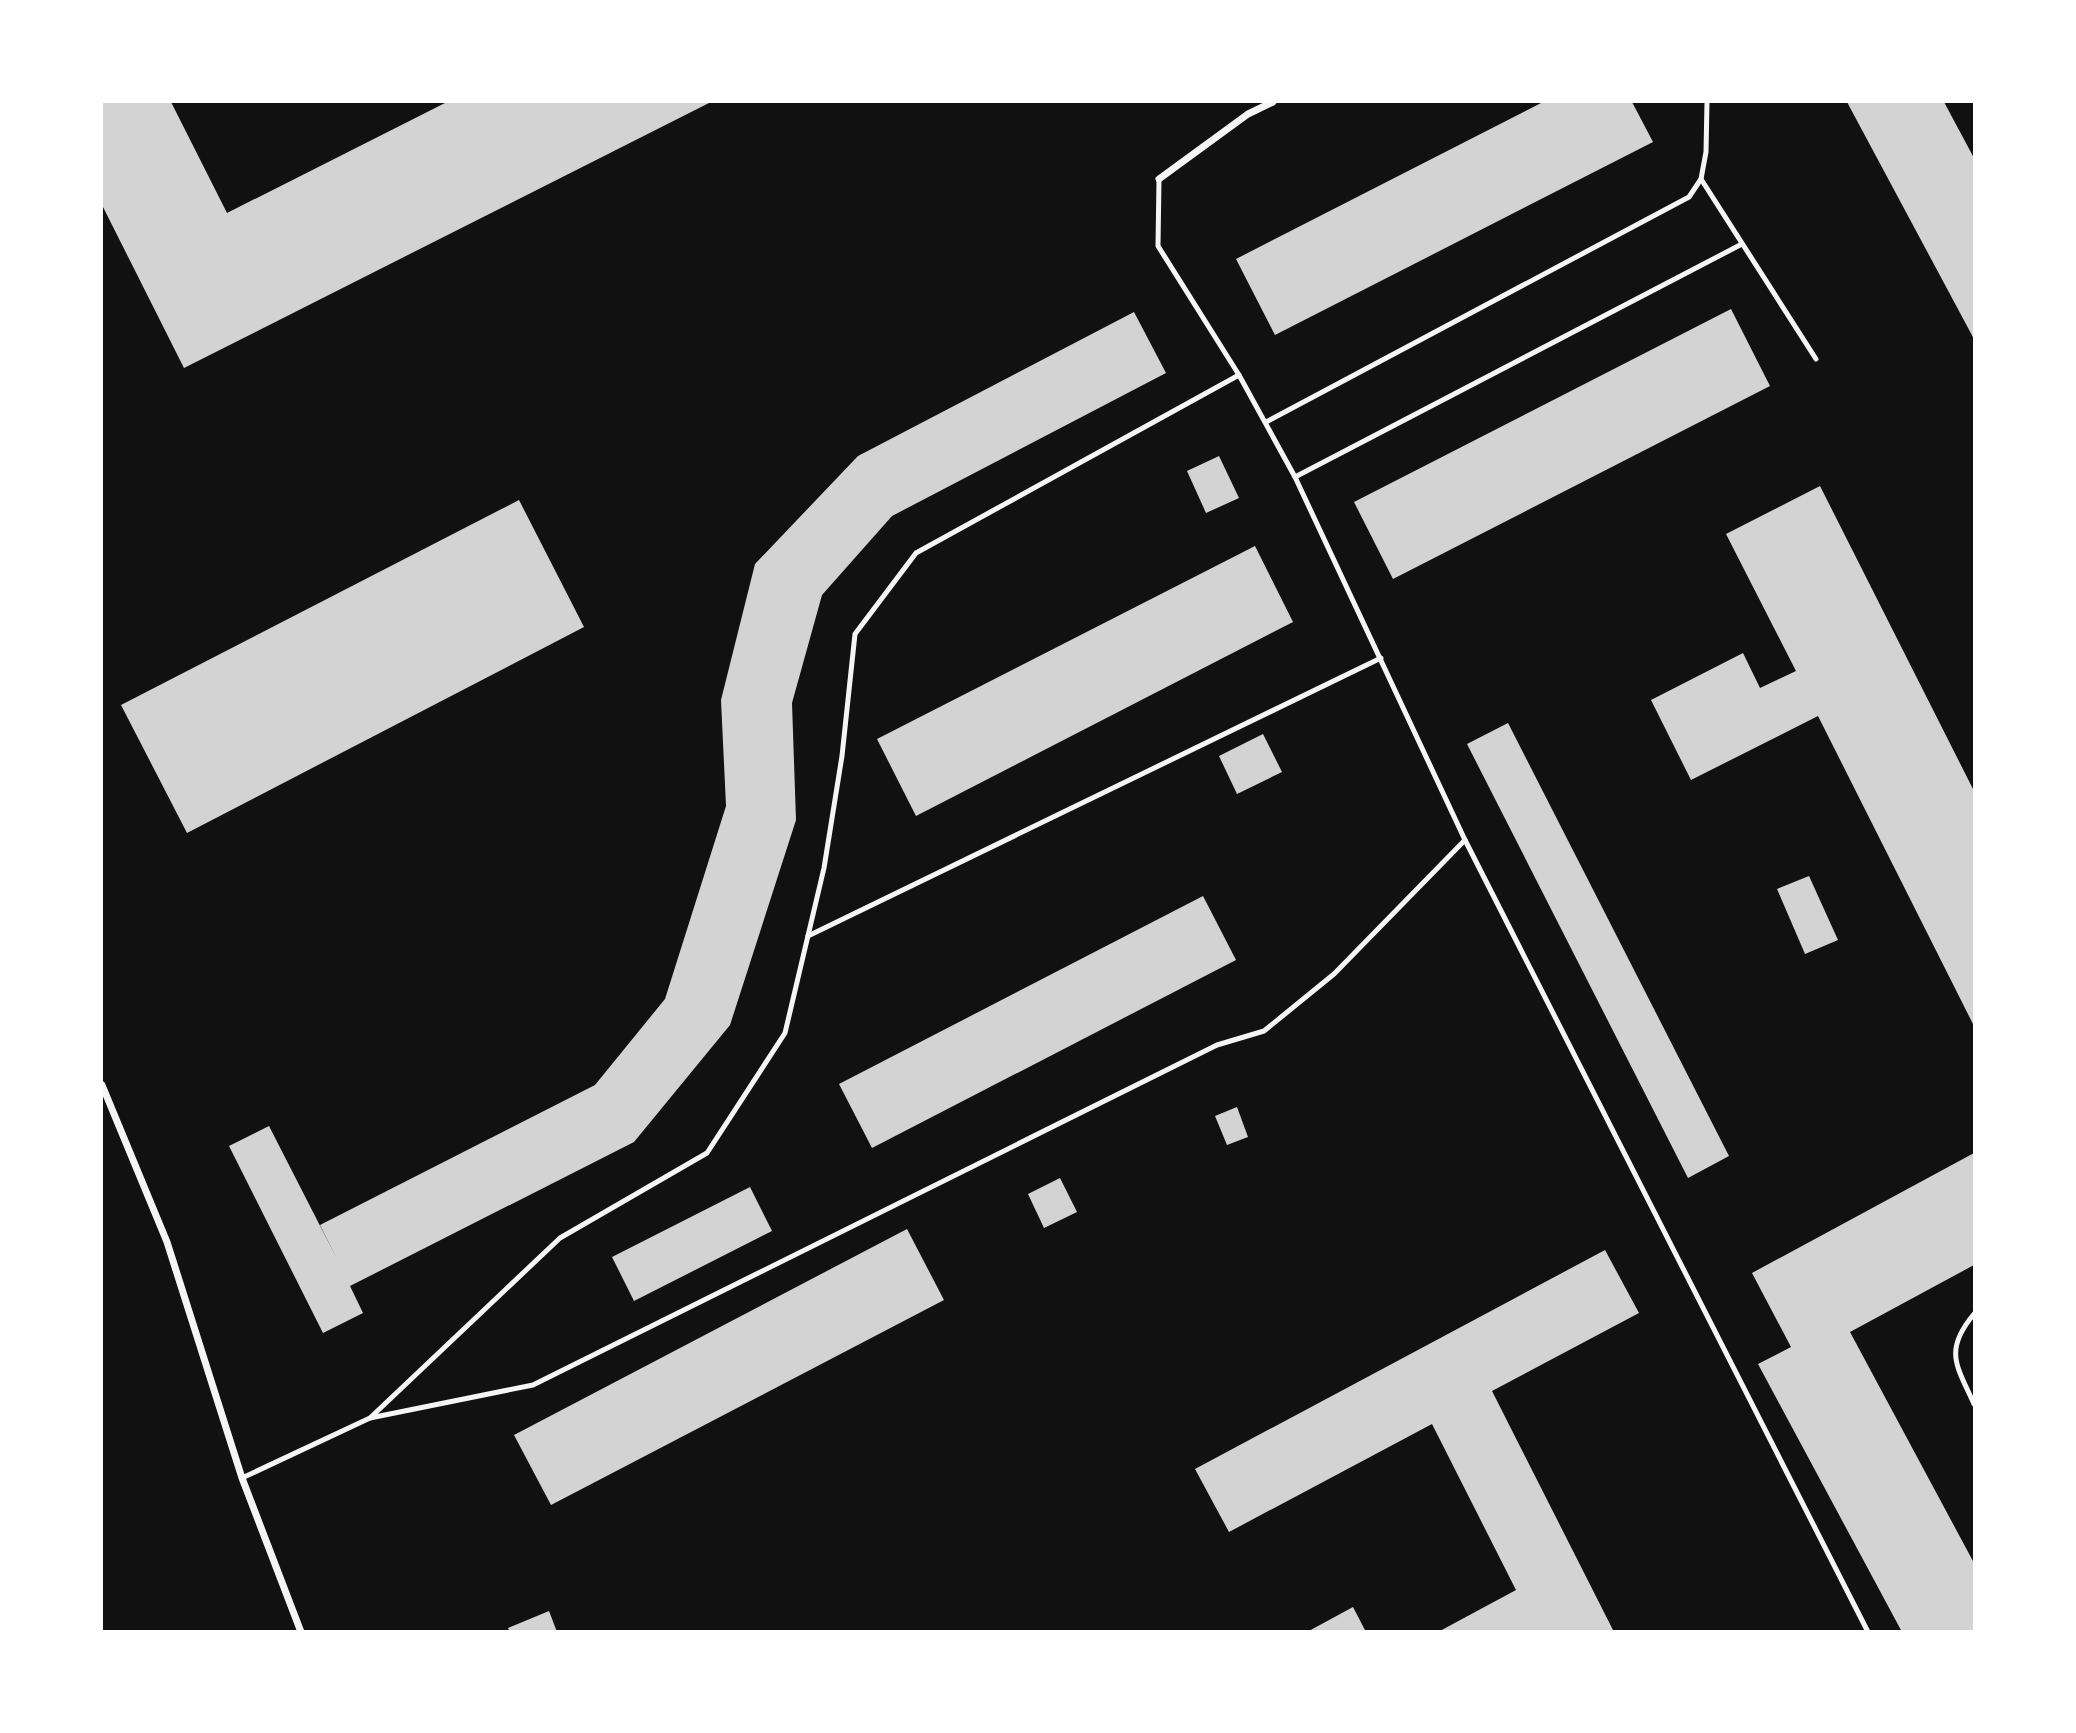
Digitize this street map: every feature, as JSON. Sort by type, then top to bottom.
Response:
[{"type":"street","points":[[1159,179],[1248,114],[1273,102]]},
{"type":"street","points":[[102,1085],[167,1242],[242,1478],[301,1632]]},
{"type":"lane","points":[[1266,422],[1689,197],[1701,179],[1706,152],[1707,102]]},
{"type":"lane","points":[[1159,179],[1158,246],[1239,375],[1296,477],[1465,840],[1868,1632]]},
{"type":"lane","points":[[1701,179],[1816,359]]},
{"type":"lane","points":[[1296,477],[1742,244]]},
{"type":"lane","points":[[370,1418],[560,1238],[707,1153],[785,1033],[824,868],[842,756],[855,635],[916,553],[1239,375]]},
{"type":"lane","points":[[808,936],[1381,658]]},
{"type":"lane","points":[[242,1478],[370,1418],[533,1385],[1217,1045],[1264,1031],[1334,974],[1465,840]]},
{"type":"lane","points":[[1975,1314],[1962,1329],[1954,1358],[1975,1404]]},
{"type":"building","points":[[102,102],[171,102],[227,213],[447,102],[711,102],[184,368],[102,205]]},
{"type":"building","points":[[1543,102],[1632,102],[1653,142],[1275,335],[1236,259]]},
{"type":"building","points":[[1847,102],[1944,102],[1974,158],[1974,339]]},
{"type":"building","points":[[1731,309],[1770,386],[1393,579],[1354,502]]},
{"type":"building","points":[[1134,312],[1166,373],[892,516],[822,595],[792,703],[796,820],[730,1025],[634,1142],[350,1286],[363,1313],[323,1333],[229,1146],[269,1126],[337,1259],[320,1225],[595,1085],[665,999],[726,806],[721,700],[755,564],[858,456]]},
{"type":"building","points":[[1219,456],[1239,498],[1206,513],[1187,471]]},
{"type":"building","points":[[1820,486],[1974,791],[1974,1026],[1818,716],[1691,780],[1651,700],[1743,653],[1760,688],[1796,671],[1726,534]]},
{"type":"building","points":[[519,500],[584,627],[187,833],[121,705]]},
{"type":"building","points":[[1255,546],[1293,622],[916,816],[877,739]]},
{"type":"building","points":[[1508,723],[1729,1156],[1688,1178],[1467,744]]},
{"type":"building","points":[[1263,734],[1282,772],[1237,794],[1219,756]]},
{"type":"building","points":[[1809,876],[1838,940],[1805,954],[1777,889]]},
{"type":"building","points":[[1203,896],[1236,960],[872,1148],[839,1084]]},
{"type":"building","points":[[1237,1107],[1248,1137],[1227,1145],[1215,1116]]},
{"type":"building","points":[[1974,1153],[1974,1265],[1850,1332],[1974,1563],[1974,1632],[1902,1632],[1758,1364],[1791,1347],[1752,1273]]},
{"type":"building","points":[[1060,1178],[1077,1212],[1044,1228],[1028,1194]]},
{"type":"building","points":[[750,1187],[772,1231],[634,1301],[612,1257]]},
{"type":"building","points":[[907,1229],[944,1300],[551,1505],[514,1435]]},
{"type":"building","points":[[1605,1250],[1639,1313],[1492,1391],[1614,1632],[1438,1632],[1516,1590],[1432,1424],[1229,1532],[1195,1469]]},
{"type":"building","points":[[1353,1607],[1366,1632],[1307,1632]]},
{"type":"building","points":[[549,1611],[557,1632],[510,1632],[508,1628]]}]
